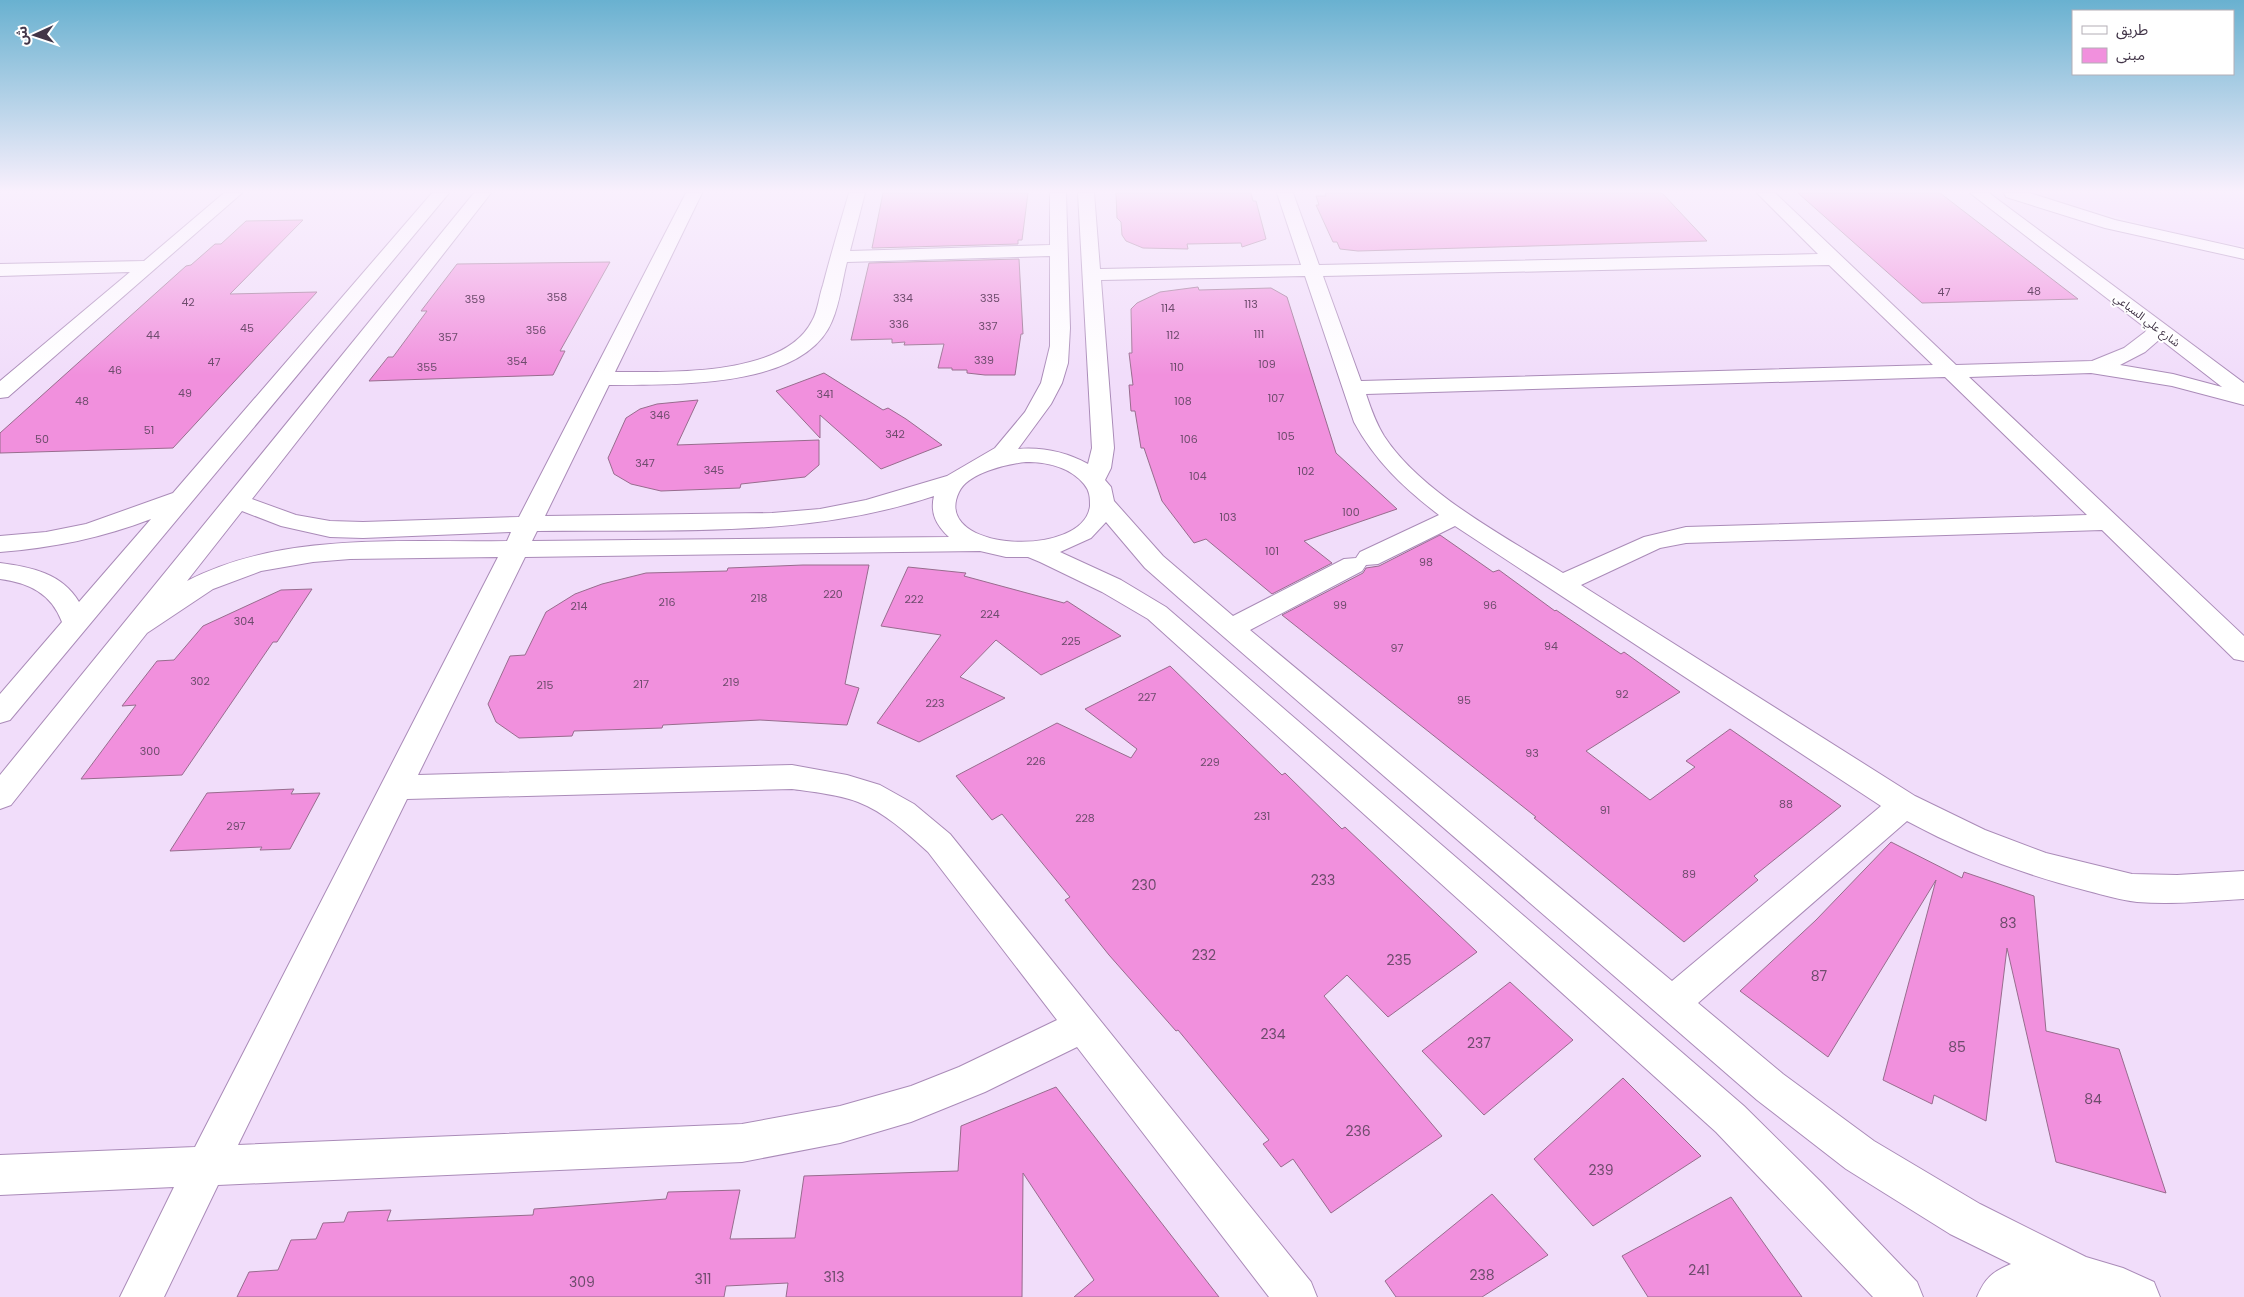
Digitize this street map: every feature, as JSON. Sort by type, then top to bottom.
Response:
[{"type":"street","points":[[3,387],[161,254]]},
{"type":"street","points":[[0,714],[386,254]]},
{"type":"street","points":[[0,797],[435,254]]},
{"type":"street","points":[[141,1297],[664,254]]},
{"type":"street","points":[[601,379],[740,372],[771,363],[797,351],[814,337],[822,322],[842,254]]},
{"type":"street","points":[[841,257],[950,254]]},
{"type":"street","points":[[998,459],[1030,421],[1044,398],[1056,370],[1060,342],[1060,254]]},
{"type":"street","points":[[236,502],[290,521],[330,529],[522,536],[978,544],[1004,550],[1032,550],[1059,544],[1082,533],[1096,519],[1099,468],[1103,448],[1090,254]]},
{"type":"street","points":[[1306,254],[1365,422],[1376,444],[1388,459],[1419,488],[1456,516],[1563,583],[1904,805],[1951,830],[2003,853],[2055,871],[2135,888],[2170,889],[2244,885]]},
{"type":"street","points":[[1828,254],[2244,652]]},
{"type":"street","name":"شارع علي السباعي","points":[[2058,254],[2244,393]]},
{"type":"street","points":[[1092,275],[1834,259]]},
{"type":"street","points":[[0,270],[146,266]]},
{"type":"street","points":[[2090,367],[2135,352],[2149,341],[2158,329]]},
{"type":"street","points":[[1353,388],[2090,367],[2173,380],[2244,399]]},
{"type":"street","points":[[136,627],[205,582],[278,558],[350,550],[522,536],[820,516],[868,507],[913,495],[955,481],[974,467],[998,459],[1025,455],[1053,458],[1077,466],[1154,562],[1770,1087],[1860,1155],[1965,1219],[2079,1276],[2117,1286],[2139,1297]]},
{"type":"street","points":[[955,481],[945,497],[945,515],[957,531],[978,544]]},
{"type":"street","points":[[0,544],[45,540],[81,533],[143,514],[184,496]]},
{"type":"street","points":[[1231,628],[1361,561],[1456,516]]},
{"type":"street","points":[[1563,583],[1653,542],[1686,535],[2108,522]]},
{"type":"street","points":[[1032,550],[1076,566],[1118,587],[1157,613],[1730,1118],[1808,1196],[1902,1297]]},
{"type":"street","points":[[0,571],[16,572],[40,580],[59,591],[71,605],[76,624]]},
{"type":"street","points":[[397,787],[792,777],[837,785],[878,798],[912,819],[939,842],[1296,1297]]},
{"type":"street","points":[[1671,1004],[1904,805]]},
{"type":"street","points":[[0,1175],[677,1148],[752,1142],[808,1132],[872,1116],[935,1095],[1083,1026]]},
{"type":"street","points":[[1998,1297],[2008,1287],[2039,1276],[2079,1276]]},
{"type":"building","points":[[204,254],[270,254],[230,294],[317,292],[173,448],[0,453],[0,433],[186,266],[191,265]]},
{"type":"building","points":[[1866,254],[2019,254],[2078,299],[1922,303]]},
{"type":"building","points":[[1019,259],[1023,334],[1021,334],[1015,375],[985,375],[967,373],[967,370],[938,368],[944,344],[904,345],[905,342],[892,343],[892,339],[851,340],[869,263]]},
{"type":"building","points":[[610,262],[560,351],[565,351],[553,375],[369,381],[388,357],[393,357],[427,311],[421,311],[457,264]]},
{"type":"building","points":[[1198,287],[1199,290],[1271,288],[1287,297],[1336,453],[1397,509],[1304,541],[1332,563],[1272,594],[1206,539],[1194,543],[1162,501],[1144,448],[1141,448],[1135,411],[1131,411],[1129,385],[1133,385],[1129,353],[1132,353],[1131,309],[1137,303],[1160,292]]},
{"type":"building","points":[[824,373],[883,410],[888,408],[942,445],[881,469],[820,415],[820,438],[776,391]]},
{"type":"building","points":[[698,400],[677,445],[819,440],[819,465],[805,477],[741,484],[740,488],[661,491],[631,484],[614,474],[608,458],[626,418],[640,409],[657,404]]},
{"type":"building","points":[[1440,535],[1493,572],[1499,570],[1555,611],[1621,654],[1624,652],[1680,692],[1586,751],[1650,800],[1695,767],[1686,761],[1730,729],[1841,806],[1754,876],[1758,880],[1684,942],[1534,818],[1536,817],[1282,615],[1363,573],[1366,568],[1379,566]]},
{"type":"building","points":[[869,565],[845,684],[859,688],[847,725],[760,720],[663,725],[662,728],[574,731],[572,736],[519,738],[496,722],[488,704],[510,656],[525,655],[546,612],[575,594],[602,584],[646,573],[727,571],[728,568]]},
{"type":"building","points":[[908,567],[966,573],[964,576],[1064,603],[1067,601],[1121,636],[1041,675],[996,640],[960,677],[1005,698],[919,742],[877,723],[941,635],[881,626]]},
{"type":"building","points":[[312,589],[277,642],[273,642],[182,775],[81,779],[136,705],[122,706],[157,661],[174,660],[203,626],[281,590]]},
{"type":"building","points":[[1170,666],[1282,775],[1285,773],[1342,829],[1345,827],[1477,952],[1388,1017],[1347,975],[1324,996],[1442,1136],[1331,1213],[1293,1159],[1281,1167],[1263,1144],[1269,1140],[1178,1030],[1176,1031],[1109,955],[1065,900],[1070,897],[1002,814],[992,820],[956,776],[1057,723],[1131,758],[1137,749],[1085,709]]},
{"type":"building","points":[[294,789],[291,794],[320,793],[290,849],[260,850],[262,847],[170,851],[207,793]]},
{"type":"building","points":[[1891,842],[1962,878],[1964,872],[2034,896],[2046,1031],[2119,1049],[2166,1193],[2056,1162],[2007,948],[1986,1121],[1934,1095],[1932,1104],[1883,1080],[1936,880],[1828,1057],[1740,991],[1816,920]]},
{"type":"building","points":[[1510,982],[1573,1040],[1484,1115],[1422,1051]]},
{"type":"building","points":[[1623,1078],[1701,1156],[1593,1226],[1534,1159]]},
{"type":"building","points":[[1056,1087],[1219,1297],[1074,1297],[1094,1280],[1023,1173],[1022,1297],[786,1297],[788,1283],[726,1286],[724,1297],[237,1297],[249,1272],[278,1270],[291,1240],[316,1239],[323,1223],[344,1222],[348,1212],[391,1210],[387,1221],[533,1215],[534,1209],[666,1199],[668,1192],[740,1190],[730,1239],[795,1238],[804,1176],[958,1171],[961,1126]]},
{"type":"building","points":[[1492,1194],[1548,1255],[1482,1297],[1396,1297],[1385,1281]]},
{"type":"building","points":[[1731,1197],[1802,1297],[1648,1297],[1622,1256]]}]
